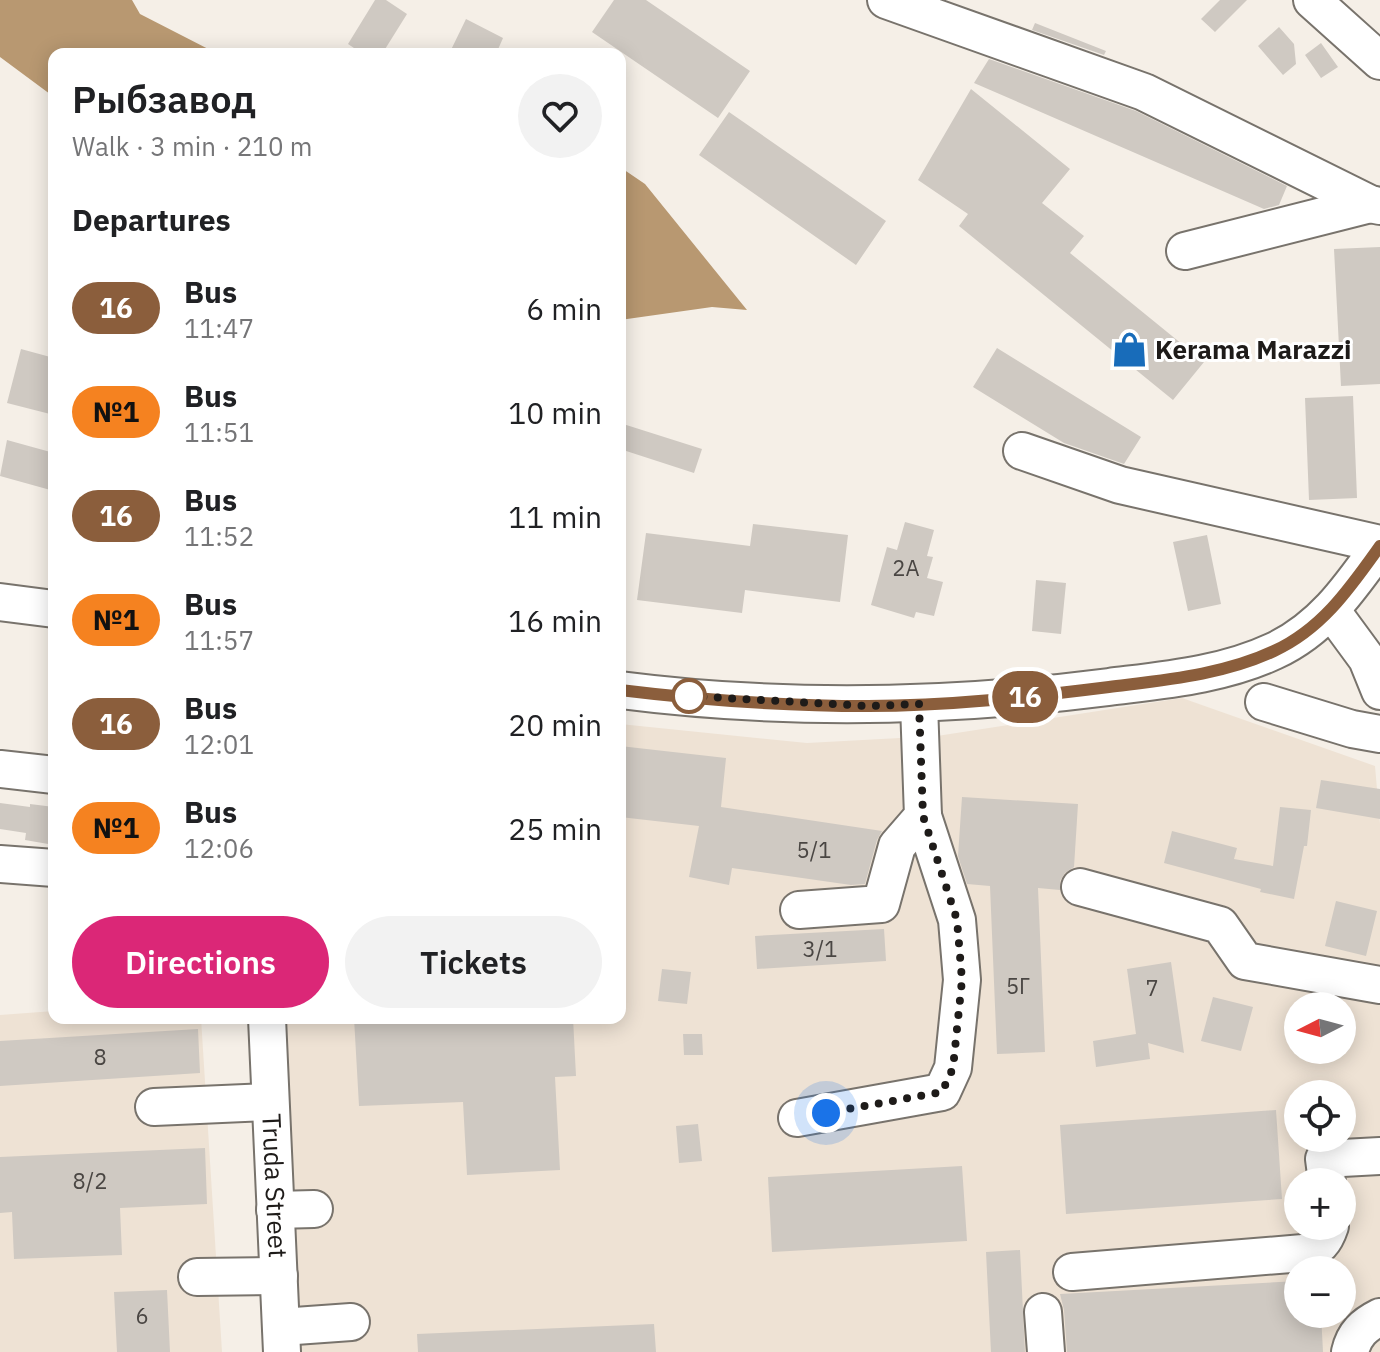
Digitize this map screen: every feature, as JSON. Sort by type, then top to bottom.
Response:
[{"type":"street","points":[[886,0],[1144,92],[1375,205]]},
{"type":"street","points":[[1312,0],[1380,61]]},
{"type":"street","points":[[1185,251],[1375,205]]},
{"type":"street","points":[[626,690],[868,706],[1070,692],[1229,667],[1274,651],[1305,633],[1331,610],[1380,545],[1120,485],[1022,451]]},
{"type":"street","points":[[0,602],[48,608]]},
{"type":"street","points":[[1331,610],[1367,659],[1380,691]]},
{"type":"street","points":[[1264,702],[1352,729],[1380,734]]},
{"type":"street","points":[[797,1118],[942,1092],[953,1068],[962,980],[957,920],[923,816],[919,704]]},
{"type":"street","points":[[0,769],[48,774]]},
{"type":"street","points":[[799,910],[881,904],[897,846],[923,816]]},
{"type":"street","points":[[0,864],[48,868]]},
{"type":"street","points":[[1080,887],[1220,925],[1245,961],[1380,985]]},
{"type":"street","name":"Truda Street","points":[[267,1024],[281,1339]]},
{"type":"street","points":[[154,1107],[270,1102]]},
{"type":"street","points":[[1325,1168],[1324,1159],[1380,1156]]},
{"type":"street","points":[[275,1210],[314,1209]]},
{"type":"street","points":[[1072,1272],[1303,1253],[1316,1250],[1324,1240]]},
{"type":"street","points":[[197,1277],[279,1276]]},
{"type":"street","points":[[1043,1312],[1046,1352]]},
{"type":"street","points":[[1350,1352],[1357,1334],[1366,1324],[1380,1317]]},
{"type":"street","points":[[281,1339],[351,1322]]},
{"type":"shaded area","points":[[0,0],[132,0],[140,14],[206,48],[48,48],[48,93],[0,57]]},
{"type":"shaded area","points":[[626,171],[645,184],[747,310],[712,307],[626,319]]},
{"type":"shaded area","points":[[1182,698],[1375,766],[1380,824],[1380,1352],[296,1352],[287,1024],[626,1024],[626,725],[807,743],[937,736]]},
{"type":"shaded area","points":[[48,1011],[48,1024],[201,1024],[222,1352],[0,1352],[0,1015]]},
{"type":"building","points":[[375,0],[386,0],[407,14],[386,48],[354,48],[348,44]]},
{"type":"building","points":[[614,0],[646,0],[750,71],[718,118],[626,55],[626,48],[615,48],[592,32]]},
{"type":"building","points":[[1220,0],[1247,0],[1215,32],[1201,19]]},
{"type":"building","points":[[466,19],[503,38],[499,48],[452,48]]},
{"type":"building","points":[[1035,23],[1106,51],[1104,55],[1032,30]]},
{"type":"building","points":[[1279,27],[1294,44],[1296,64],[1283,75],[1258,46]]},
{"type":"building","points":[[1321,43],[1338,67],[1321,78],[1305,55]]},
{"type":"building","points":[[989,59],[1136,111],[1287,186],[1279,205],[1264,209],[974,83]]},
{"type":"building","points":[[971,89],[1070,169],[1042,203],[1084,236],[1070,253],[1204,362],[1173,400],[959,226],[968,214],[918,180]]},
{"type":"building","points":[[729,112],[886,221],[856,265],[699,155]]},
{"type":"building","points":[[1380,247],[1380,384],[1341,386],[1334,249]]},
{"type":"building","points":[[997,348],[1141,437],[1124,464],[1064,443],[973,387]]},
{"type":"building","points":[[21,349],[48,356],[48,413],[7,403]]},
{"type":"building","points":[[1353,396],[1357,498],[1309,500],[1305,398]]},
{"type":"building","points":[[626,425],[702,449],[694,473],[626,451]]},
{"type":"building","points":[[7,440],[48,451],[48,489],[0,476]]},
{"type":"building","points":[[905,522],[934,530],[927,556],[933,557],[927,578],[943,582],[934,616],[916,612],[914,618],[871,605],[887,547],[897,550]]},
{"type":"building","points":[[753,524],[848,535],[840,602],[745,590],[742,613],[637,600],[646,533],[750,546]]},
{"type":"building","points":[[1207,535],[1221,604],[1188,611],[1173,542]]},
{"type":"building","points":[[1036,580],[1066,583],[1061,634],[1032,631]]},
{"type":"building","points":[[626,747],[726,758],[721,807],[882,831],[865,884],[851,885],[732,868],[729,885],[689,877],[699,826],[626,818]]},
{"type":"building","points":[[1321,780],[1380,789],[1380,819],[1316,808]]},
{"type":"building","points":[[962,797],[1078,804],[1074,867],[1060,881],[1060,890],[1038,888],[1045,1052],[997,1054],[990,886],[967,884],[958,856]]},
{"type":"building","points":[[0,803],[48,806],[48,844],[25,840],[26,833],[0,829]]},
{"type":"building","points":[[1280,807],[1311,810],[1307,846],[1304,846],[1294,899],[1164,863],[1172,831],[1237,848],[1234,859],[1273,866]]},
{"type":"building","points":[[1336,901],[1377,911],[1366,956],[1325,946]]},
{"type":"building","points":[[884,929],[886,961],[757,969],[755,936]]},
{"type":"building","points":[[1171,962],[1184,1053],[1148,1043],[1150,1059],[1096,1067],[1093,1041],[1136,1034],[1127,969]]},
{"type":"building","points":[[662,969],[691,972],[687,1004],[658,1001]]},
{"type":"building","points":[[1213,997],[1253,1007],[1241,1051],[1201,1041]]},
{"type":"building","points":[[354,1024],[573,1024],[576,1076],[555,1077],[560,1170],[467,1175],[463,1102],[359,1106]]},
{"type":"building","points":[[198,1029],[200,1073],[0,1086],[0,1041]]},
{"type":"building","points":[[683,1034],[702,1034],[703,1055],[684,1055]]},
{"type":"building","points":[[1276,1110],[1282,1199],[1066,1214],[1060,1125]]},
{"type":"building","points":[[698,1124],[702,1161],[679,1163],[676,1126]]},
{"type":"building","points":[[205,1148],[207,1204],[120,1208],[122,1255],[14,1259],[12,1212],[0,1213],[0,1157]]},
{"type":"building","points":[[962,1166],[967,1241],[772,1252],[768,1177]]},
{"type":"building","points":[[1020,1250],[1025,1352],[991,1352],[986,1252]]},
{"type":"building","points":[[1284,1282],[1284,1328],[1322,1328],[1323,1352],[1067,1352],[1060,1294]]},
{"type":"building","points":[[167,1290],[170,1352],[117,1352],[114,1292]]},
{"type":"building","points":[[654,1324],[656,1352],[418,1352],[417,1334]]},
{"type":"bus line","name":"16","points":[[626,691],[764,702],[868,706],[990,700],[1070,692],[1229,667],[1274,651],[1305,633],[1328,614],[1380,546]]},
{"type":"place","name":"Kerama Marazzi","points":[[1129,350]]},
{"type":"route","points":[[689,696],[868,706],[919,704],[923,816],[957,920],[962,980],[953,1068],[942,1092],[826,1113]]}]
